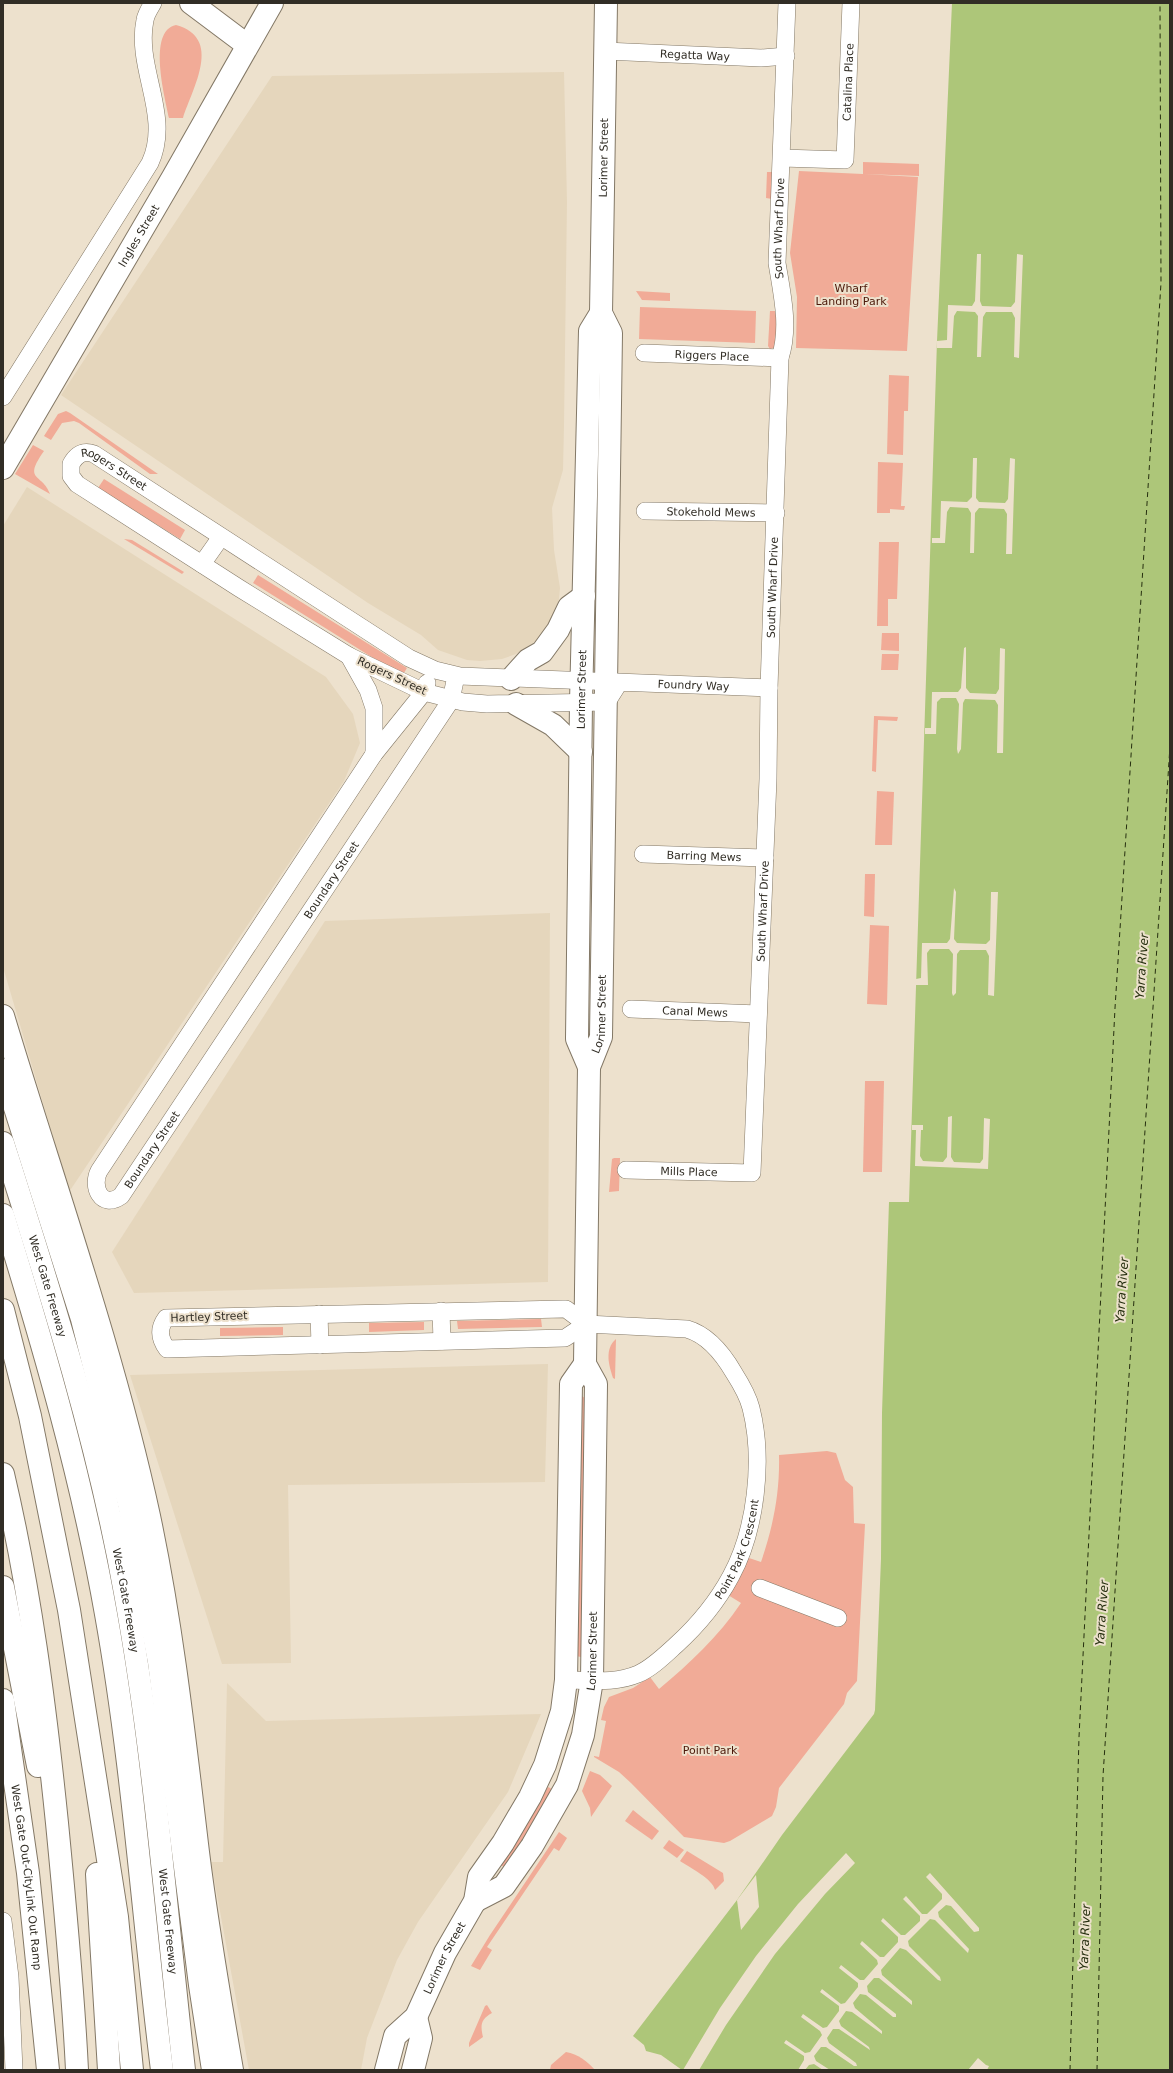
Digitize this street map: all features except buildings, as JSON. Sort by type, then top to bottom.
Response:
[{"type":"main road","points":[[191,3],[247,45]]},
{"type":"main road","name":"Ingles Street","points":[[3,468],[173,177],[272,3]]},
{"type":"main road","name":"Lorimer Street","points":[[475,1901],[504,1886],[548,1820],[567,1785],[583,1735],[592,1680],[596,1384],[585,1364],[589,1067],[601,1037],[611,689],[611,333],[601,313],[606,3]]},
{"type":"main road","name":"Lorimer Street","points":[[589,1067],[577,1040],[581,752],[590,332],[601,313]]},
{"type":"main road","points":[[510,679],[528,660],[542,652],[558,630],[569,607],[584,596]]},
{"type":"main road","points":[[516,704],[553,726],[581,752]]},
{"type":"main road","points":[[3,1016],[108,1353],[130,1432],[149,1517],[178,1678],[206,1915],[232,2070]]},
{"type":"main road","points":[[3,1070],[82,1319],[129,1504],[159,1662],[200,1985],[213,2070]]},
{"type":"main road","name":"West Gate Freeway","points":[[3,1143],[79,1390],[125,1591],[141,1689],[184,2070]]},
{"type":"main road","points":[[3,1215],[59,1402],[83,1499],[106,1613],[125,1737],[162,2070]]},
{"type":"main road","points":[[3,1310],[30,1416],[50,1505],[85,1709],[117,1917],[132,2070]]},
{"type":"main road","name":"Lorimer Street","points":[[386,2070],[395,2036],[416,2017],[445,1953],[475,1901],[478,1877],[503,1843],[530,1797],[545,1765],[560,1717],[566,1680],[571,1384],[585,1364]]},
{"type":"main road","points":[[3,1474],[19,1543],[45,1709],[67,1923],[77,2070]]},
{"type":"main road","points":[[3,1587],[67,1923]]},
{"type":"main road","name":"West Gate Out-CityLink Out Ramp","points":[[3,1700],[29,1881],[47,2065]]},
{"type":"main road","points":[[85,1709],[109,2070]]},
{"type":"main road","points":[[200,1985],[205,2070]]},
{"type":"main road","points":[[413,2070],[421,2038],[416,2017]]},
{"type":"street","points":[[3,397],[150,163],[155,150],[157,124],[143,43],[145,18],[153,3]]},
{"type":"street","name":"South Wharf Drive","points":[[752,1173],[765,858],[780,358],[785,333],[784,304],[777,263],[788,3]]},
{"type":"street","name":"Catalina Place","points":[[782,158],[845,160],[851,3]]},
{"type":"street","name":"Regatta Way","points":[[605,51],[761,58],[786,56]]},
{"type":"street","name":"Riggers Place","points":[[644,353],[780,358]]},
{"type":"street","name":"Rogers Street","points":[[582,692],[510,679],[456,676],[432,669],[409,658],[94,454],[85,452],[74,459],[70,471],[72,479],[78,484],[349,656],[424,692],[451,700],[474,704],[516,704],[582,692],[611,689]]},
{"type":"street","name":"Stokehold Mews","points":[[645,511],[776,513]]},
{"type":"street","points":[[202,564],[221,537]]},
{"type":"street","points":[[349,656],[368,690],[374,708],[374,754]]},
{"type":"street","name":"Boundary Street","points":[[432,669],[424,692],[374,754],[99,1171],[96,1186],[104,1200],[109,1201],[120,1196],[451,700],[456,676]]},
{"type":"street","name":"Foundry Way","points":[[611,689],[769,688]]},
{"type":"street","name":"Barring Mews","points":[[644,854],[765,858]]},
{"type":"street","name":"Canal Mews","points":[[631,1009],[758,1014]]},
{"type":"street","name":"Mills Place","points":[[626,1170],[752,1173]]},
{"type":"street","name":"Hartley Street","points":[[566,1309],[586,1324],[565,1338],[167,1348],[161,1340],[161,1325],[166,1318],[442,1311],[566,1309]]},
{"type":"street","points":[[442,1311],[442,1341]]},
{"type":"street","points":[[319,1314],[320,1344]]},
{"type":"street","name":"Point Park Crescent","points":[[566,1680],[617,1681],[638,1674],[672,1649],[707,1613],[731,1576],[741,1550],[750,1522],[757,1468],[754,1422],[746,1396],[730,1366],[717,1348],[699,1333],[687,1329],[586,1324]]},
{"type":"street","points":[[760,1588],[838,1618]]},
{"type":"street","points":[[3,1921],[10,1978],[14,2070]]},
{"type":"shaded area","points":[[564,72],[567,202],[563,470],[552,508],[554,550],[560,588],[559,599],[551,622],[537,640],[516,654],[502,659],[480,661],[467,660],[438,650],[421,635],[368,603],[61,395],[272,76]]},
{"type":"shaded area","points":[[27,487],[326,677],[353,714],[360,743],[344,781],[69,1192],[3,967],[3,526]]},
{"type":"shaded area","points":[[550,913],[548,1282],[134,1293],[112,1252],[325,921]]},
{"type":"shaded area","points":[[548,1364],[545,1482],[288,1485],[291,1663],[222,1664],[130,1375]]},
{"type":"shaded area","points":[[227,1683],[266,1721],[541,1714],[508,1792],[418,1922],[397,1960],[367,2038],[361,2070],[249,2070],[211,1862],[223,1862]]},
{"type":"green space","points":[[176,25],[190,31],[198,41],[202,52],[198,78],[183,118],[169,118],[162,81],[160,52],[162,39],[167,30]]},
{"type":"green space","name":"Wharf Landing Park","points":[[863,162],[919,164],[919,176],[864,174],[918,177],[907,351],[796,348],[797,297],[790,253],[799,171],[863,174]]},
{"type":"green space","points":[[767,172],[774,172],[772,199],[766,198]]},
{"type":"green space","points":[[636,291],[670,293],[670,301],[642,300]]},
{"type":"green space","points":[[640,307],[756,311],[755,343],[639,339]]},
{"type":"green space","points":[[770,311],[775,311],[779,327],[776,347],[770,349],[768,346]]},
{"type":"green space","points":[[889,375],[909,376],[908,411],[904,411],[903,455],[887,454]]},
{"type":"green space","points":[[66,411],[158,474],[150,474],[79,423],[74,421],[62,423],[51,440],[44,436],[58,414]]},
{"type":"green space","points":[[33,445],[44,451],[38,461],[34,473],[47,487],[50,494],[15,474]]},
{"type":"green space","points":[[878,462],[903,463],[901,506],[905,506],[904,510],[890,509],[890,513],[877,513]]},
{"type":"green space","points":[[104,479],[185,530],[180,539],[98,488]]},
{"type":"green space","points":[[124,539],[132,540],[184,572],[182,574]]},
{"type":"green space","points":[[879,542],[899,542],[897,599],[888,599],[888,626],[877,626]]},
{"type":"green space","points":[[258,575],[407,668],[402,676],[253,583]]},
{"type":"green space","points":[[882,633],[899,633],[899,651],[881,650]]},
{"type":"green space","points":[[882,654],[899,654],[898,670],[881,670]]},
{"type":"green space","points":[[874,716],[898,717],[897,721],[878,720],[876,772],[872,771]]},
{"type":"green space","points":[[877,791],[894,792],[892,845],[875,845]]},
{"type":"green space","points":[[865,874],[875,874],[874,917],[864,916]]},
{"type":"green space","points":[[870,925],[889,926],[887,1005],[867,1004]]},
{"type":"green space","points":[[865,1081],[884,1081],[882,1172],[863,1172]]},
{"type":"green space","points":[[620,1158],[619,1191],[609,1192],[612,1159]]},
{"type":"green space","points":[[541,1319],[542,1327],[458,1329],[457,1321]]},
{"type":"green space","points":[[424,1322],[424,1330],[369,1332],[369,1323]]},
{"type":"green space","points":[[283,1327],[283,1335],[220,1336],[220,1328]]},
{"type":"green space","points":[[616,1339],[615,1379],[611,1373],[608,1358],[612,1343]]},
{"type":"green space","points":[[582,1396],[586,1399],[581,1657],[576,1656],[580,1399]]},
{"type":"green space","name":"Point Park","points":[[827,1451],[836,1453],[845,1480],[853,1487],[854,1523],[865,1524],[857,1681],[847,1693],[844,1704],[779,1788],[776,1807],[772,1816],[724,1843],[684,1837],[619,1772],[594,1757],[599,1757],[606,1721],[601,1720],[604,1707],[609,1697],[633,1688],[650,1677],[659,1689],[693,1659],[723,1627],[741,1603],[728,1595],[746,1557],[761,1562],[775,1510],[779,1455]]},
{"type":"green space","points":[[590,1771],[600,1775],[612,1786],[591,1817],[590,1808],[582,1791]]},
{"type":"green space","points":[[548,1787],[552,1789],[540,1813],[504,1867],[499,1864],[529,1820]]},
{"type":"green space","points":[[633,1810],[659,1831],[652,1840],[625,1821]]},
{"type":"green space","points":[[559,1832],[567,1838],[559,1851],[554,1848],[487,1947],[492,1950],[480,1970],[471,1966],[490,1935]]},
{"type":"green space","points":[[669,1840],[684,1850],[677,1858],[663,1848]]},
{"type":"green space","points":[[687,1851],[723,1873],[724,1881],[715,1890],[710,1882],[695,1870],[680,1861]]},
{"type":"green space","points":[[487,2005],[492,2013],[482,2023],[483,2037],[469,2047],[469,2043],[485,2006]]},
{"type":"green space","points":[[566,2052],[582,2058],[595,2070],[550,2070],[551,2065]]},
{"type":"water","name":"Yarra River","points":[[952,3],[1170,3],[1170,2070],[682,2070],[661,2055],[646,2051],[644,2045],[633,2036],[737,1900],[782,1835],[874,1714],[875,1710],[881,1559],[882,1413],[889,1202],[909,1202],[937,341]]},
{"type":"pier","points":[[977,254],[981,254],[980,301],[982,306],[1011,307],[1015,302],[1017,254],[1023,255],[1019,358],[1014,357],[1015,318],[1012,312],[986,312],[983,317],[981,357],[977,357],[978,316],[975,312],[957,311],[954,316],[952,348],[937,348],[937,341],[947,340],[948,305],[972,306],[975,301]]},
{"type":"pier","points":[[973,458],[977,458],[976,498],[979,502],[1005,503],[1008,499],[1010,458],[1015,459],[1012,554],[1006,554],[1007,514],[1004,509],[979,508],[975,513],[974,553],[970,553],[971,513],[968,508],[950,507],[947,512],[945,543],[932,543],[932,538],[940,538],[941,501],[967,502],[972,497]]},
{"type":"pier","points":[[966,647],[966,688],[970,693],[996,694],[999,689],[1000,648],[1005,649],[1003,753],[997,753],[998,705],[995,700],[965,699],[963,703],[961,749],[958,754],[959,704],[956,698],[941,698],[937,702],[936,734],[925,734],[925,728],[931,728],[932,692],[958,692],[961,688],[964,648]]},
{"type":"pier","points":[[954,888],[956,892],[954,939],[957,943],[986,944],[990,940],[991,892],[998,892],[994,996],[988,995],[989,956],[986,950],[960,950],[957,954],[956,993],[953,996],[953,954],[949,949],[930,949],[927,953],[928,985],[916,985],[916,979],[921,978],[922,943],[947,943],[950,939]]},
{"type":"pier","points":[[952,1116],[951,1157],[954,1162],[980,1163],[983,1159],[984,1118],[990,1119],[988,1169],[915,1166],[916,1130],[912,1130],[912,1125],[923,1125],[923,1130],[921,1130],[920,1156],[923,1161],[943,1162],[947,1157],[948,1117]]},
{"type":"pier","points":[[846,1853],[855,1863],[825,1894],[775,1954],[726,2025],[699,2070],[683,2070],[720,2008],[756,1956],[798,1904]]},
{"type":"pier","points":[[930,1873],[979,1928],[979,1931],[974,1932],[951,1906],[946,1905],[938,1912],[939,1917],[969,1949],[968,1953],[935,1920],[930,1919],[908,1941],[909,1946],[940,1977],[941,1981],[938,1980],[906,1950],[900,1948],[881,1970],[882,1975],[912,2001],[912,2005],[879,1978],[874,1978],[867,1986],[868,1992],[896,2014],[896,2017],[893,2017],[866,1995],[860,1994],[853,2003],[855,2008],[882,2031],[882,2034],[852,2012],[846,2011],[839,2021],[841,2026],[869,2047],[870,2050],[839,2029],[833,2029],[827,2038],[829,2043],[856,2063],[857,2066],[854,2066],[826,2047],[821,2047],[814,2056],[816,2061],[830,2070],[823,2070],[814,2064],[809,2065],[805,2070],[798,2070],[804,2060],[804,2056],[784,2043],[786,2040],[805,2053],[810,2052],[822,2035],[820,2031],[801,2017],[803,2014],[823,2028],[827,2027],[839,2011],[839,2006],[820,1992],[822,1989],[841,2004],[845,2003],[858,1987],[858,1983],[839,1968],[841,1965],[860,1980],[864,1980],[878,1964],[877,1960],[860,1944],[862,1941],[880,1957],[884,1957],[898,1942],[898,1937],[881,1921],[883,1918],[901,1935],[905,1935],[920,1921],[920,1916],[903,1899],[906,1896],[922,1914],[927,1914],[942,1899],[942,1894],[926,1877]]},
{"type":"pier","points":[[756,1875],[759,1907],[741,1930],[737,1900]]},
{"type":"pier","points":[[978,2058],[989,2066],[987,2070],[968,2070]]},
{"type":"ferry route","points":[[1070,2070],[1079,1737],[1115,1008],[1161,283],[1160,3]]},
{"type":"ferry route","points":[[1097,2070],[1103,1776],[1170,746]]}]
